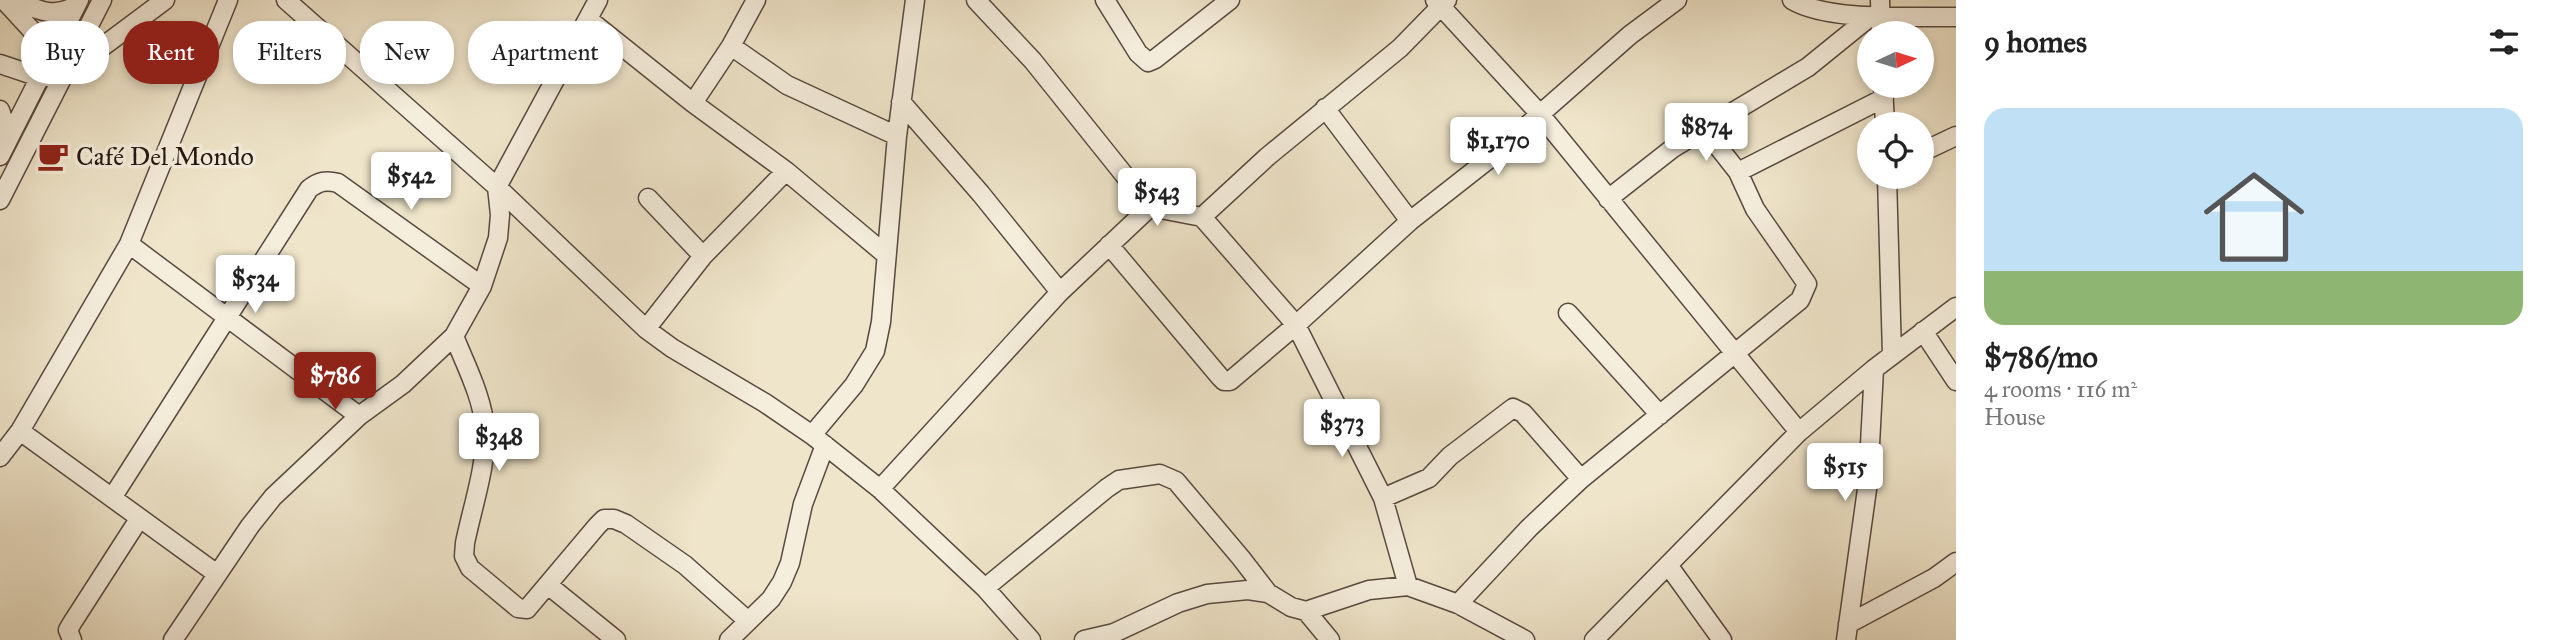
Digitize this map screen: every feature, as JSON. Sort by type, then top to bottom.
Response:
[{"type":"street","points":[[4,0],[23,21]]},
{"type":"street","points":[[14,0],[54,14],[62,13],[77,3]]},
{"type":"street","points":[[91,21],[102,0]]},
{"type":"street","points":[[109,40],[165,0]]},
{"type":"street","points":[[0,457],[20,431],[129,244],[228,0]]},
{"type":"street","points":[[286,0],[497,187],[646,329],[671,348],[765,403],[818,440],[880,489],[985,588],[1031,640]]},
{"type":"street","points":[[173,640],[272,497],[359,416],[403,384],[454,336],[482,286],[498,238],[500,215],[497,187],[598,0]]},
{"type":"street","points":[[693,103],[731,46],[756,0]]},
{"type":"street","points":[[729,640],[771,599],[782,582],[789,564],[818,440],[875,351],[881,322],[897,136],[915,0]]},
{"type":"street","points":[[976,0],[1033,61],[1150,207],[1202,217],[1296,326],[1383,498],[1408,586]]},
{"type":"street","points":[[1105,0],[1138,53],[1148,62],[1156,59],[1230,0]]},
{"type":"street","points":[[1109,245],[1224,381],[1234,379],[1410,221],[1489,159],[1630,35],[1677,0]]},
{"type":"street","points":[[1792,0],[1819,10],[1878,16],[1956,17]]},
{"type":"street","points":[[1202,217],[1325,108],[1400,47],[1441,2],[1539,113],[1799,432]]},
{"type":"street","points":[[68,21],[77,3]]},
{"type":"street","points":[[1608,200],[1673,148],[1808,67],[1878,16]]},
{"type":"street","points":[[588,19],[693,103],[786,171],[885,254]]},
{"type":"street","points":[[731,46],[787,85],[897,136]]},
{"type":"street","points":[[0,64],[21,71]]},
{"type":"street","points":[[0,156],[36,84]]},
{"type":"street","points":[[0,200],[58,84]]},
{"type":"street","points":[[1738,172],[1873,98]]},
{"type":"street","points":[[901,102],[981,194],[1060,292]]},
{"type":"street","points":[[1325,108],[1410,221]]},
{"type":"street","points":[[0,110],[9,138]]},
{"type":"street","points":[[1458,604],[1529,528],[1581,479],[1737,354],[1800,300],[1806,291],[1807,284],[1755,209],[1738,172],[1704,130]]},
{"type":"street","points":[[1934,146],[1956,136]]},
{"type":"street","points":[[646,329],[703,256],[786,171]]},
{"type":"street","points":[[113,498],[309,189],[325,181],[338,183],[482,286]]},
{"type":"street","points":[[1886,189],[1892,355]]},
{"type":"street","points":[[648,198],[703,256]]},
{"type":"street","points":[[880,489],[1060,292],[1150,207]]},
{"type":"street","points":[[129,244],[359,416]]},
{"type":"street","points":[[1594,640],[1799,432],[1874,369],[1956,307]]},
{"type":"street","points":[[1569,313],[1660,415]]},
{"type":"street","points":[[1923,331],[1956,381]]},
{"type":"street","points":[[454,336],[478,395],[485,429],[484,448],[465,543],[466,562],[480,576],[523,610],[527,609],[597,526],[604,520],[614,519],[626,524],[685,565],[747,621]]},
{"type":"street","points":[[1847,632],[1868,482],[1874,369]]},
{"type":"street","points":[[1383,498],[1429,478],[1450,456],[1513,408],[1524,413],[1581,479]]},
{"type":"street","points":[[20,431],[217,574]]},
{"type":"street","points":[[985,588],[1119,480],[1160,474],[1176,481],[1268,593],[1291,607],[1306,611],[1368,590],[1408,586],[1458,604],[1525,640]]},
{"type":"street","points":[[72,640],[68,630],[139,519]]},
{"type":"street","points":[[1847,632],[1956,562]]},
{"type":"street","points":[[1668,565],[1722,640]]},
{"type":"street","points":[[548,585],[616,640]]},
{"type":"street","points":[[1084,640],[1114,633],[1178,603],[1208,594],[1248,590],[1268,593]]},
{"type":"street","points":[[1306,611],[1331,640]]},
{"type":"place","name":"Café Del Mondo","points":[[53,156]]}]
